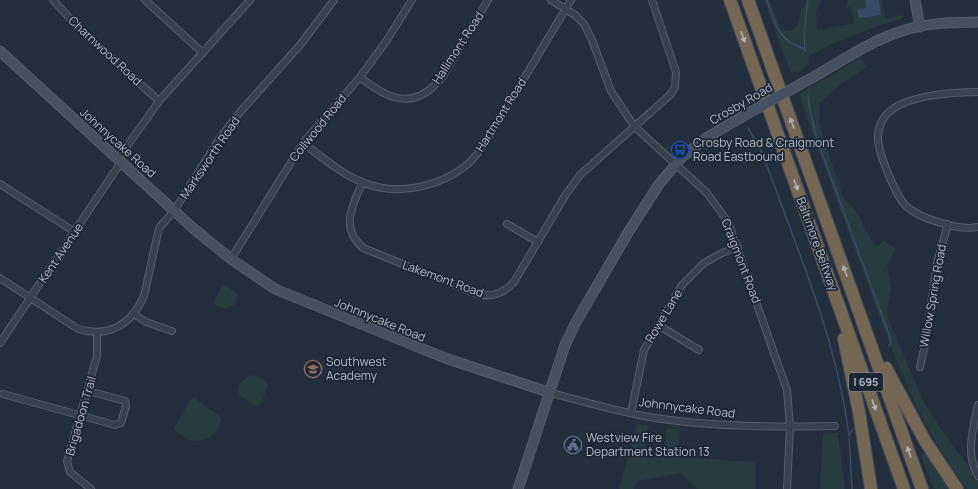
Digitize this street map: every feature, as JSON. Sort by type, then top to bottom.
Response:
[{"type":"highway","name":"Baltimore Beltway","points":[[730,0],[904,489]]},
{"type":"highway","name":"Baltimore Beltway","points":[[748,0],[922,489]]},
{"type":"highway","points":[[828,276],[860,412],[871,489]]},
{"type":"highway","points":[[858,308],[910,415],[957,489]]},
{"type":"highway","points":[[947,474],[960,489]]},
{"type":"main road","points":[[915,0],[920,27]]},
{"type":"main road","name":"Crosby Road","points":[[518,489],[548,392],[565,345],[576,322],[643,208],[675,164],[706,138],[866,47],[899,32],[920,27],[954,22],[978,22]]},
{"type":"main road","name":"Johnnycake Road","points":[[0,51],[174,211],[231,259],[275,290],[464,365],[548,392]]},
{"type":"street","name":"Charnwood Road","points":[[53,0],[76,26],[159,101]]},
{"type":"street","points":[[145,0],[203,53]]},
{"type":"street","name":"Kent Avenue","points":[[0,343],[159,101],[250,0]]},
{"type":"street","name":"Marksworth Road","points":[[134,314],[144,296],[159,228],[174,211],[219,139],[300,45],[334,0]]},
{"type":"street","name":"Collwood Road","points":[[231,259],[303,143],[360,77],[387,40],[412,0]]},
{"type":"street","name":"Hallimont Road","points":[[360,77],[380,93],[394,98],[410,98],[426,93],[443,76],[488,0]]},
{"type":"street","name":"Craigmont Road","points":[[551,0],[580,20],[588,31],[611,91],[634,126],[715,202],[728,222],[784,378],[789,402],[790,427],[787,489]]},
{"type":"street","name":"Hartmont Road","points":[[303,143],[336,168],[362,183],[387,188],[412,188],[439,181],[469,162],[486,142],[571,0]]},
{"type":"street","name":"Lakemont Road","points":[[362,183],[349,218],[351,230],[357,243],[370,252],[477,294],[484,296],[497,294],[509,287],[580,175],[671,94],[676,79],[674,64],[652,0]]},
{"type":"street","points":[[978,92],[945,94],[903,104],[890,111],[886,116],[879,130],[878,136],[893,186],[902,201],[914,211],[948,224],[965,229],[978,227]]},
{"type":"street","points":[[0,184],[74,232]]},
{"type":"street","points":[[507,224],[538,242]]},
{"type":"street","name":"Willow Spring Road","points":[[920,368],[925,345],[937,262],[948,224]]},
{"type":"street","name":"Rowe Lane","points":[[631,413],[642,358],[658,325],[682,285],[695,270],[713,258],[738,247]]},
{"type":"street","points":[[0,278],[74,326],[89,332],[97,333],[117,328],[134,314],[146,322],[172,331]]},
{"type":"street","points":[[658,325],[699,350]]},
{"type":"street","name":"Brigadoon Trail","points":[[91,489],[70,472],[68,466],[80,416],[98,356],[97,333]]},
{"type":"street","points":[[3,394],[116,425],[122,421],[126,406],[125,401],[88,390]]},
{"type":"street","name":"Johnnycake Road","points":[[548,392],[631,413],[721,425],[790,427],[835,426]]},
{"type":"street","points":[[978,405],[971,442],[971,460],[978,476]]},
{"type":"green space","points":[[764,0],[770,0],[781,30],[792,31],[797,25],[806,0],[821,0],[816,14],[817,30],[904,15],[903,18],[855,34],[831,44],[809,56],[808,65],[799,72],[790,71]]},
{"type":"green space","points":[[848,0],[882,0],[885,18],[854,24],[851,7],[846,8]]},
{"type":"green space","points":[[860,58],[867,67],[839,85],[819,104],[819,124],[843,197],[858,214],[867,233],[876,246],[885,241],[896,249],[887,265],[891,287],[887,311],[889,321],[924,403],[947,438],[978,479],[978,489],[968,489],[950,464],[933,437],[906,382],[882,324],[821,159],[799,94]]},
{"type":"green space","points":[[225,285],[238,294],[235,304],[226,309],[217,306],[214,302],[222,286]]},
{"type":"green space","points":[[250,375],[260,377],[265,380],[268,385],[261,404],[256,406],[238,395],[238,388],[241,383]]},
{"type":"green space","points":[[195,398],[222,418],[219,427],[214,433],[202,441],[188,439],[174,428],[190,400]]},
{"type":"green space","points":[[637,424],[648,426],[643,454],[664,457],[667,428],[680,430],[678,457],[756,462],[755,489],[697,489],[681,473],[638,481],[634,489],[619,489]]},
{"type":"green space","points":[[838,433],[845,489],[820,489],[823,434]]},
{"type":"green space","points":[[926,452],[951,489],[934,489],[921,456]]},
{"type":"water","points":[[865,0],[879,0],[881,15],[859,18],[857,10],[866,8]]},
{"type":"waterway","points":[[767,0],[775,24],[783,36],[796,46],[805,49]]},
{"type":"waterway","points":[[805,51],[804,33],[808,0]]},
{"type":"waterway","points":[[808,94],[809,106],[817,140],[889,334],[891,342],[889,346]]},
{"type":"waterway","points":[[748,128],[762,152],[801,257],[825,328],[835,363],[849,436]]},
{"type":"waterway","points":[[852,489],[849,436],[853,429]]},
{"type":"place","name":"Crosby Road & Craigmont Road Eastbound","points":[[680,150]]},
{"type":"place","name":"Southwest Academy","points":[[313,369]]},
{"type":"place","name":"Westview Fire Department Station 13","points":[[573,445]]}]
